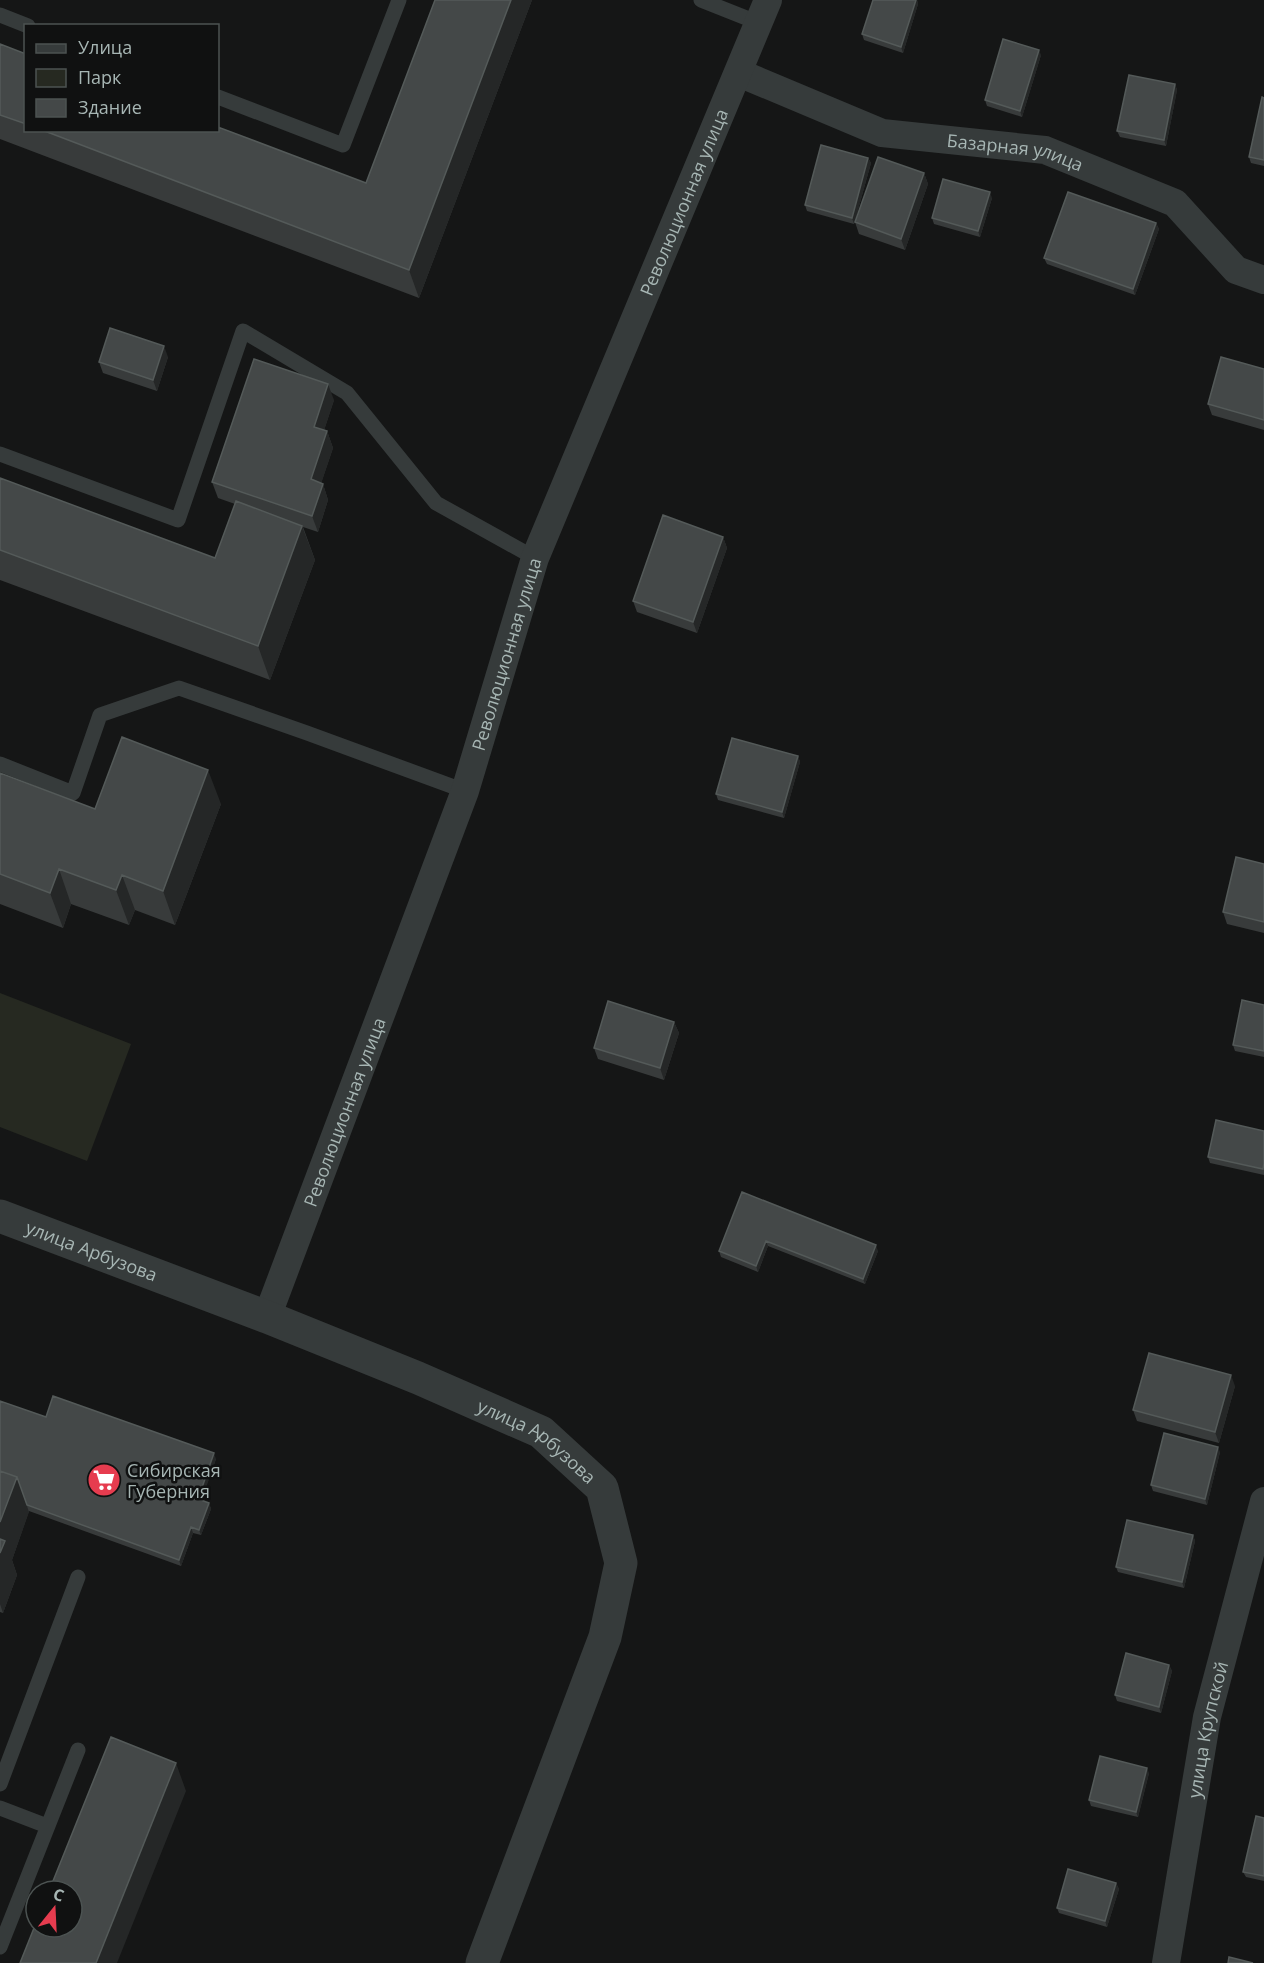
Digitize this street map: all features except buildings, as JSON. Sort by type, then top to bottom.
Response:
[{"type":"street","name":"Революционная улица","points":[[267,1317],[465,791],[535,558],[763,11]]},
{"type":"street","name":"Базарная улица","points":[[739,73],[882,133],[1045,150],[1175,203],[1236,270],[1264,280]]},
{"type":"street","name":"улица Арбузова","points":[[0,1216],[267,1317],[418,1378],[541,1432],[602,1488],[621,1563],[605,1637],[482,1963]]},
{"type":"street","name":"улица Крупской","points":[[1166,1963],[1207,1717],[1264,1501]]},
{"type":"lane","points":[[219,98],[343,145],[399,0]]},
{"type":"lane","points":[[701,0],[763,11]]},
{"type":"lane","points":[[0,15],[24,24]]},
{"type":"lane","points":[[0,454],[178,520],[243,331],[347,393],[436,503],[535,558]]},
{"type":"lane","points":[[0,764],[73,793],[100,715],[179,688],[465,791]]},
{"type":"lane","points":[[0,1784],[78,1577]]},
{"type":"lane","points":[[0,1947],[78,1750]]},
{"type":"lane","points":[[0,1808],[47,1826]]},
{"type":"green space","points":[[0,993],[131,1044],[87,1161],[0,1127]]},
{"type":"place","name":"Сибирская Губерния","points":[[104,1480]]}]
